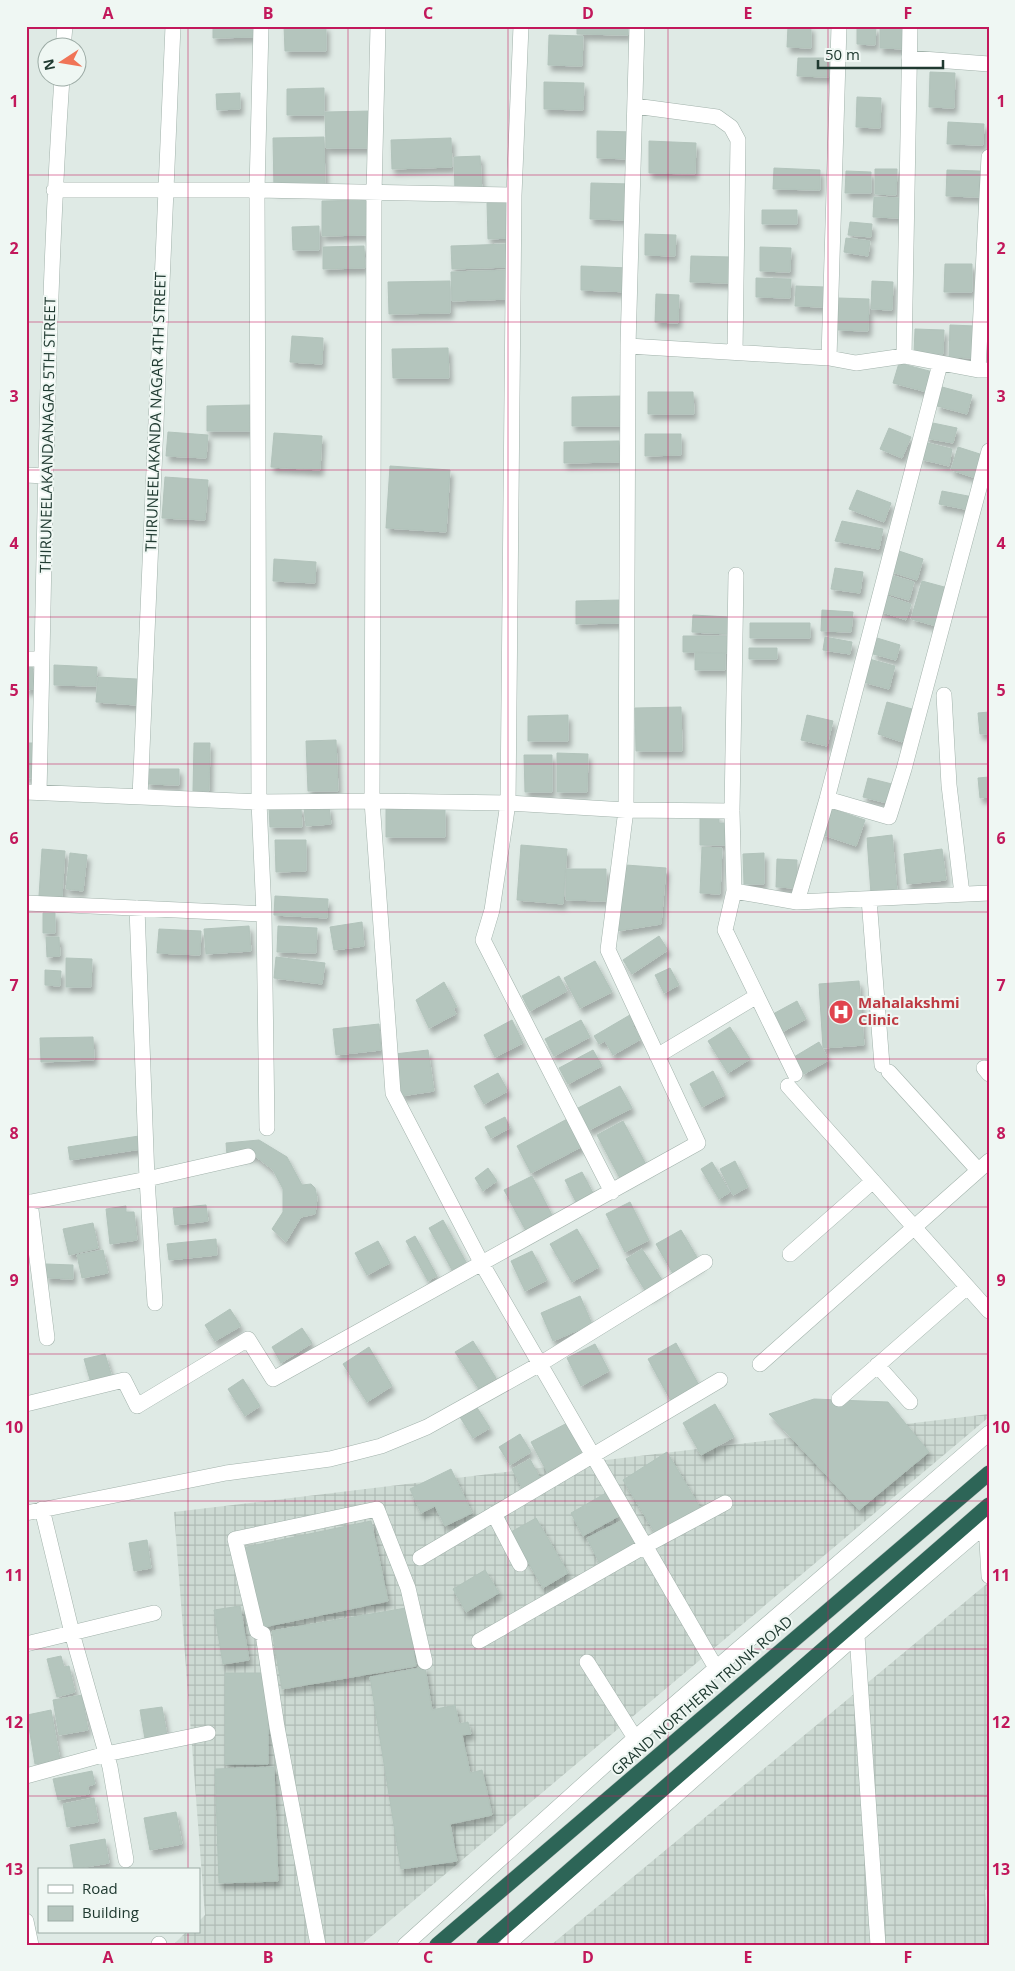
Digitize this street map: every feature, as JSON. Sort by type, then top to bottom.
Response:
[{"type":"highway","name":"GRAND NORTHERN TRUNK ROAD","points":[[437,1945],[989,1473]]},
{"type":"highway","points":[[484,1945],[989,1505]]},
{"type":"street","name":"THIRUNEELAKANDA NAGAR 4TH STREET","points":[[140,797],[173,26]]},
{"type":"street","points":[[261,26],[257,190],[259,802],[264,914],[267,1128]]},
{"type":"street","points":[[378,26],[374,193],[372,801],[393,1093],[482,1264],[716,1668]]},
{"type":"street","points":[[521,26],[514,195],[508,803],[492,910],[483,940],[612,1192]]},
{"type":"street","points":[[26,1404],[124,1380],[137,1406],[248,1339],[273,1379],[698,1144],[608,950],[626,810],[628,346],[637,26]]},
{"type":"street","points":[[829,358],[839,26]]},
{"type":"street","points":[[904,356],[910,26]]},
{"type":"street","points":[[909,58],[989,64]]},
{"type":"street","name":"THIRUNEELAKANDANAGAR 5TH STREET","points":[[33,792],[42,660],[54,190],[61,88]]},
{"type":"street","points":[[635,106],[717,117],[731,127],[738,140],[735,352]]},
{"type":"street","points":[[628,346],[829,358],[856,363],[904,356],[940,364],[983,370],[989,157]]},
{"type":"street","points":[[54,190],[166,192],[257,190],[514,195]]},
{"type":"street","points":[[797,902],[827,799],[940,364]]},
{"type":"street","points":[[827,799],[889,817],[904,769],[989,451]]},
{"type":"street","points":[[26,474],[46,476]]},
{"type":"street","points":[[736,575],[732,811],[734,891],[724,930],[757,996],[791,1080],[873,1181],[989,1311]]},
{"type":"street","points":[[26,659],[42,660]]},
{"type":"street","points":[[944,695],[949,785],[962,894]]},
{"type":"street","points":[[33,792],[259,802],[508,803],[626,810],[732,811]]},
{"type":"street","points":[[734,891],[797,902],[989,893]]},
{"type":"street","points":[[760,1364],[984,1166],[885,1069],[869,899]]},
{"type":"street","points":[[26,903],[264,914]]},
{"type":"street","points":[[137,908],[147,1179],[155,1303]]},
{"type":"street","points":[[657,1056],[757,996]]},
{"type":"street","points":[[47,1338],[28,1202],[147,1179],[248,1156]]},
{"type":"street","points":[[790,1254],[873,1181]]},
{"type":"street","points":[[26,1513],[226,1473],[330,1459],[381,1446],[427,1427],[540,1364],[706,1262]]},
{"type":"street","points":[[839,1399],[967,1287]]},
{"type":"street","points":[[878,1365],[910,1402]]},
{"type":"street","points":[[420,1558],[720,1380]]},
{"type":"street","points":[[405,1945],[635,1738],[989,1433]]},
{"type":"street","points":[[479,1641],[645,1546],[725,1503]]},
{"type":"street","points":[[42,1509],[72,1633],[106,1754],[126,1860]]},
{"type":"street","points":[[318,1945],[262,1634],[257,1631],[236,1540],[377,1509],[408,1588],[425,1662]]},
{"type":"street","points":[[494,1514],[520,1564]]},
{"type":"street","points":[[988,1523],[989,1576]]},
{"type":"street","points":[[507,1945],[857,1635],[988,1523]]},
{"type":"street","points":[[26,1644],[154,1613]]},
{"type":"street","points":[[857,1635],[878,1945]]},
{"type":"street","points":[[586,1662],[635,1738]]},
{"type":"street","points":[[26,1776],[106,1754],[208,1732]]},
{"type":"street","points":[[26,1921],[32,1945]]},
{"type":"shaded area","points":[[989,1414],[989,1417],[361,1945],[173,1945],[184,1934],[200,1934],[200,1920],[205,1915],[174,1512]]},
{"type":"shaded area","points":[[989,1582],[989,1889],[985,1890],[989,1945],[551,1945]]},
{"type":"building","points":[[213,26],[256,26],[256,37],[213,38]]},
{"type":"building","points":[[284,26],[326,26],[326,51],[285,51]]},
{"type":"building","points":[[577,26],[628,26],[628,35],[577,34]]},
{"type":"building","points":[[788,26],[811,26],[811,48],[787,47]]},
{"type":"building","points":[[857,26],[876,27],[875,45],[857,44]]},
{"type":"building","points":[[880,26],[907,26],[907,49],[880,48]]},
{"type":"building","points":[[549,35],[583,36],[582,66],[548,65]]},
{"type":"building","points":[[798,58],[830,58],[829,77],[797,76]]},
{"type":"building","points":[[930,72],[955,73],[954,108],[929,107]]},
{"type":"building","points":[[544,82],[584,83],[583,110],[544,109]]},
{"type":"building","points":[[324,88],[324,115],[287,115],[287,89]]},
{"type":"building","points":[[240,93],[240,109],[217,110],[216,94]]},
{"type":"building","points":[[857,97],[881,98],[880,128],[856,127]]},
{"type":"building","points":[[372,111],[373,148],[326,148],[325,112]]},
{"type":"building","points":[[948,122],[984,124],[983,145],[947,144]]},
{"type":"building","points":[[597,131],[634,132],[633,159],[597,158]]},
{"type":"building","points":[[324,137],[325,189],[274,190],[273,138]]},
{"type":"building","points":[[451,138],[452,167],[392,169],[391,140]]},
{"type":"building","points":[[649,141],[696,143],[695,174],[649,173]]},
{"type":"building","points":[[480,156],[482,193],[455,194],[454,157]]},
{"type":"building","points":[[774,168],[820,170],[820,190],[773,189]]},
{"type":"building","points":[[875,169],[897,169],[896,195],[875,194]]},
{"type":"building","points":[[947,170],[980,171],[979,197],[946,196]]},
{"type":"building","points":[[846,171],[871,172],[871,193],[845,193]]},
{"type":"building","points":[[591,183],[631,184],[630,220],[590,219]]},
{"type":"building","points":[[874,197],[902,198],[901,218],[873,217]]},
{"type":"building","points":[[366,200],[367,235],[322,236],[322,201]]},
{"type":"building","points":[[487,203],[509,203],[511,238],[488,239]]},
{"type":"building","points":[[762,210],[797,210],[797,224],[762,224]]},
{"type":"building","points":[[850,222],[872,224],[871,237],[848,235]]},
{"type":"building","points":[[319,226],[319,250],[293,250],[292,227]]},
{"type":"building","points":[[645,234],[676,235],[675,256],[645,255]]},
{"type":"building","points":[[846,238],[870,241],[868,256],[844,252]]},
{"type":"building","points":[[508,244],[509,267],[452,269],[451,246]]},
{"type":"building","points":[[364,246],[365,268],[323,269],[323,247]]},
{"type":"building","points":[[760,247],[791,248],[790,272],[760,271]]},
{"type":"building","points":[[691,256],[731,257],[730,283],[690,282]]},
{"type":"building","points":[[945,264],[972,264],[972,292],[944,292]]},
{"type":"building","points":[[581,266],[629,268],[629,292],[581,290]]},
{"type":"building","points":[[510,270],[511,299],[452,301],[451,272]]},
{"type":"building","points":[[756,278],[791,279],[790,298],[756,297]]},
{"type":"building","points":[[450,281],[450,313],[389,314],[388,282]]},
{"type":"building","points":[[872,281],[893,282],[892,310],[871,309]]},
{"type":"building","points":[[796,286],[825,287],[824,307],[795,306]]},
{"type":"building","points":[[656,294],[679,295],[678,323],[655,322]]},
{"type":"building","points":[[838,298],[869,299],[868,331],[838,330]]},
{"type":"building","points":[[950,325],[976,326],[975,358],[949,357]]},
{"type":"building","points":[[915,329],[944,330],[943,354],[914,354]]},
{"type":"building","points":[[292,336],[323,338],[322,364],[290,362]]},
{"type":"building","points":[[448,348],[449,378],[393,378],[392,349]]},
{"type":"building","points":[[899,363],[933,372],[927,392],[893,383]]},
{"type":"building","points":[[942,387],[972,395],[967,414],[937,406]]},
{"type":"building","points":[[648,392],[693,392],[694,414],[648,414]]},
{"type":"building","points":[[623,396],[624,426],[572,426],[572,397]]},
{"type":"building","points":[[250,405],[250,431],[207,431],[207,406]]},
{"type":"building","points":[[928,422],[957,428],[953,443],[925,438]]},
{"type":"building","points":[[889,428],[911,437],[902,458],[880,449]]},
{"type":"building","points":[[168,432],[208,435],[206,458],[166,456]]},
{"type":"building","points":[[274,433],[322,436],[320,470],[271,467]]},
{"type":"building","points":[[645,434],[681,434],[681,455],[645,456]]},
{"type":"building","points":[[619,441],[620,462],[564,463],[564,442]]},
{"type":"building","points":[[924,442],[952,449],[949,466],[920,459]]},
{"type":"building","points":[[958,447],[983,455],[976,478],[951,470]]},
{"type":"building","points":[[390,466],[450,470],[446,532],[386,528]]},
{"type":"building","points":[[165,477],[208,480],[205,520],[162,518]]},
{"type":"building","points":[[857,490],[891,503],[884,522],[849,509]]},
{"type":"building","points":[[942,491],[973,497],[970,510],[939,504]]},
{"type":"building","points":[[842,521],[883,529],[879,549],[835,541]]},
{"type":"building","points":[[896,550],[923,559],[917,580],[889,571]]},
{"type":"building","points":[[274,559],[316,562],[315,583],[273,581]]},
{"type":"building","points":[[835,568],[863,572],[860,593],[831,589]]},
{"type":"building","points":[[887,574],[914,582],[909,600],[882,592]]},
{"type":"building","points":[[922,581],[948,588],[936,626],[911,619]]},
{"type":"building","points":[[884,595],[911,604],[906,620],[879,611]]},
{"type":"building","points":[[621,600],[621,623],[576,624],[576,601]]},
{"type":"building","points":[[822,610],[853,612],[851,632],[821,631]]},
{"type":"building","points":[[693,615],[729,617],[728,634],[692,632]]},
{"type":"building","points":[[750,623],[810,623],[810,638],[750,638]]},
{"type":"building","points":[[683,636],[727,636],[727,653],[683,652]]},
{"type":"building","points":[[825,637],[852,642],[850,654],[823,650]]},
{"type":"building","points":[[877,638],[900,645],[896,660],[873,654]]},
{"type":"building","points":[[749,648],[777,648],[777,659],[749,659]]},
{"type":"building","points":[[695,653],[725,653],[725,670],[695,670]]},
{"type":"building","points":[[869,659],[895,666],[889,689],[863,682]]},
{"type":"building","points":[[32,663],[34,689],[26,690],[26,664]]},
{"type":"building","points":[[54,665],[97,667],[96,686],[54,685]]},
{"type":"building","points":[[98,677],[137,679],[136,705],[96,702]]},
{"type":"building","points":[[887,702],[912,709],[902,742],[878,734]]},
{"type":"building","points":[[681,707],[682,751],[636,751],[635,708]]},
{"type":"building","points":[[989,712],[989,734],[980,734],[978,713]]},
{"type":"building","points":[[568,715],[568,741],[528,741],[528,716]]},
{"type":"building","points":[[807,715],[833,721],[827,746],[801,740]]},
{"type":"building","points":[[336,740],[338,791],[308,791],[306,741]]},
{"type":"building","points":[[26,743],[34,743],[33,778],[26,778]]},
{"type":"building","points":[[194,743],[210,743],[209,791],[193,791]]},
{"type":"building","points":[[557,753],[588,754],[587,792],[557,792]]},
{"type":"building","points":[[524,755],[552,755],[552,792],[525,792]]},
{"type":"building","points":[[148,769],[179,769],[179,785],[147,784]]},
{"type":"building","points":[[989,777],[989,797],[980,798],[978,778]]},
{"type":"building","points":[[868,778],[896,785],[891,804],[863,797]]},
{"type":"building","points":[[329,806],[331,824],[306,826],[304,808]]},
{"type":"building","points":[[301,807],[302,827],[270,827],[269,808]]},
{"type":"building","points":[[386,808],[445,809],[445,837],[386,837]]},
{"type":"building","points":[[830,808],[865,820],[856,846],[821,834]]},
{"type":"building","points":[[700,815],[719,816],[719,823],[726,823],[725,845],[700,845]]},
{"type":"building","points":[[892,835],[897,891],[871,894],[867,838]]},
{"type":"building","points":[[275,840],[306,840],[306,871],[276,872]]},
{"type":"building","points":[[521,845],[567,849],[563,904],[517,900]]},
{"type":"building","points":[[702,847],[722,848],[720,894],[700,893]]},
{"type":"building","points":[[42,849],[65,851],[62,897],[39,896]]},
{"type":"building","points":[[942,849],[946,880],[907,884],[904,854]]},
{"type":"building","points":[[70,853],[87,855],[83,891],[66,889]]},
{"type":"building","points":[[764,853],[764,884],[744,884],[743,854]]},
{"type":"building","points":[[777,859],[797,860],[796,888],[776,887]]},
{"type":"building","points":[[626,865],[666,868],[661,924],[617,931]]},
{"type":"building","points":[[566,869],[606,869],[606,901],[566,900]]},
{"type":"building","points":[[275,896],[328,899],[327,918],[274,915]]},
{"type":"building","points":[[43,913],[55,913],[55,933],[43,933]]},
{"type":"building","points":[[362,922],[364,946],[334,950],[330,927]]},
{"type":"building","points":[[249,926],[251,951],[206,954],[204,929]]},
{"type":"building","points":[[278,926],[317,928],[316,953],[277,952]]},
{"type":"building","points":[[159,929],[201,931],[200,955],[157,953]]},
{"type":"building","points":[[659,936],[668,950],[632,974],[623,960]]},
{"type":"building","points":[[46,937],[59,937],[60,956],[47,957]]},
{"type":"building","points":[[276,957],[325,963],[322,984],[274,978]]},
{"type":"building","points":[[66,958],[92,959],[91,987],[66,987]]},
{"type":"building","points":[[595,961],[612,992],[580,1008],[564,978]]},
{"type":"building","points":[[670,968],[679,985],[664,993],[655,975]]},
{"type":"building","points":[[45,970],[61,971],[60,986],[45,985]]},
{"type":"building","points":[[559,976],[567,991],[530,1011],[522,996]]},
{"type":"building","points":[[859,981],[864,1045],[823,1048],[819,984]]},
{"type":"building","points":[[444,982],[457,1007],[453,1008],[456,1014],[429,1028],[416,1000]]},
{"type":"building","points":[[797,1001],[806,1019],[782,1032],[773,1014]]},
{"type":"building","points":[[635,1012],[641,1022],[633,1026],[641,1039],[613,1055],[605,1041],[599,1044],[594,1036]]},
{"type":"building","points":[[512,1020],[523,1043],[495,1057],[484,1035]]},
{"type":"building","points":[[581,1020],[590,1037],[554,1056],[545,1039]]},
{"type":"building","points":[[379,1024],[381,1050],[336,1055],[333,1029]]},
{"type":"building","points":[[730,1027],[750,1059],[728,1073],[708,1041]]},
{"type":"building","points":[[93,1037],[94,1060],[41,1062],[40,1038]]},
{"type":"building","points":[[819,1042],[829,1060],[804,1074],[794,1057]]},
{"type":"building","points":[[428,1050],[434,1091],[401,1096],[395,1054]]},
{"type":"building","points":[[593,1050],[602,1066],[568,1084],[559,1068]]},
{"type":"building","points":[[713,1071],[725,1095],[702,1107],[690,1084]]},
{"type":"building","points":[[498,1073],[508,1091],[484,1104],[474,1086]]},
{"type":"building","points":[[620,1086],[632,1108],[589,1130],[578,1108]]},
{"type":"building","points":[[505,1117],[510,1128],[491,1138],[485,1127]]},
{"type":"building","points":[[569,1118],[583,1146],[531,1173],[517,1146]]},
{"type":"building","points":[[623,1121],[648,1168],[622,1182],[597,1135]]},
{"type":"building","points":[[139,1136],[141,1149],[70,1160],[68,1147]]},
{"type":"building","points":[[259,1140],[287,1157],[302,1185],[311,1184],[315,1188],[317,1198],[315,1214],[301,1217],[286,1242],[272,1229],[283,1212],[283,1189],[273,1170],[255,1156],[227,1156],[226,1143]]},
{"type":"building","points":[[735,1161],[748,1187],[733,1195],[720,1169]]},
{"type":"building","points":[[712,1162],[730,1192],[719,1199],[701,1169]]},
{"type":"building","points":[[488,1168],[497,1181],[483,1191],[475,1178]]},
{"type":"building","points":[[582,1172],[593,1193],[576,1202],[565,1180]]},
{"type":"building","points":[[532,1176],[553,1217],[526,1231],[504,1190]]},
{"type":"building","points":[[630,1202],[649,1240],[625,1252],[606,1214]]},
{"type":"building","points":[[206,1205],[208,1221],[175,1225],[173,1208]]},
{"type":"building","points":[[126,1206],[126,1212],[134,1212],[137,1240],[110,1244],[106,1209]]},
{"type":"building","points":[[443,1220],[466,1262],[452,1270],[429,1228]]},
{"type":"building","points":[[93,1223],[98,1248],[69,1255],[63,1229]]},
{"type":"building","points":[[577,1229],[599,1267],[572,1282],[550,1244]]},
{"type":"building","points":[[681,1230],[701,1264],[676,1279],[656,1244]]},
{"type":"building","points":[[415,1236],[437,1276],[428,1281],[406,1241]]},
{"type":"building","points":[[216,1239],[217,1255],[169,1260],[167,1244]]},
{"type":"building","points":[[378,1241],[390,1263],[367,1275],[355,1253]]},
{"type":"building","points":[[642,1249],[666,1286],[649,1297],[626,1259]]},
{"type":"building","points":[[103,1250],[108,1273],[82,1278],[77,1255]]},
{"type":"building","points":[[532,1251],[547,1280],[525,1291],[511,1261]]},
{"type":"building","points":[[46,1264],[73,1265],[73,1279],[46,1278]]},
{"type":"building","points":[[580,1296],[592,1324],[553,1341],[541,1313]]},
{"type":"building","points":[[230,1309],[241,1326],[215,1341],[205,1325]]},
{"type":"building","points":[[302,1328],[312,1343],[281,1363],[272,1347]]},
{"type":"building","points":[[473,1341],[496,1378],[479,1389],[455,1352]]},
{"type":"building","points":[[676,1343],[700,1387],[672,1403],[648,1359]]},
{"type":"building","points":[[595,1344],[609,1371],[581,1386],[567,1358]]},
{"type":"building","points":[[369,1347],[392,1386],[367,1402],[343,1364]]},
{"type":"building","points":[[105,1354],[112,1377],[91,1383],[84,1359]]},
{"type":"building","points":[[243,1379],[260,1406],[245,1416],[228,1389]]},
{"type":"building","points":[[814,1399],[888,1402],[929,1452],[859,1510],[769,1414]]},
{"type":"building","points":[[715,1404],[734,1437],[701,1455],[683,1423]]},
{"type":"building","points":[[476,1406],[490,1428],[473,1438],[460,1417]]},
{"type":"building","points":[[571,1421],[587,1452],[547,1472],[531,1442]]},
{"type":"building","points":[[520,1434],[531,1452],[510,1465],[499,1447]]},
{"type":"building","points":[[667,1452],[701,1509],[657,1536],[623,1480]]},
{"type":"building","points":[[530,1459],[542,1482],[524,1492],[512,1469]]},
{"type":"building","points":[[451,1469],[472,1513],[445,1526],[435,1506],[421,1513],[410,1489]]},
{"type":"building","points":[[606,1493],[619,1516],[583,1536],[571,1513]]},
{"type":"building","points":[[536,1518],[568,1573],[543,1588],[511,1532]]},
{"type":"building","points":[[623,1520],[636,1546],[600,1564],[587,1538]]},
{"type":"building","points":[[371,1521],[388,1601],[259,1628],[242,1548]]},
{"type":"building","points":[[147,1540],[151,1568],[134,1571],[129,1543]]},
{"type":"building","points":[[485,1570],[499,1593],[466,1612],[453,1589]]},
{"type":"building","points":[[240,1606],[249,1660],[223,1664],[214,1610]]},
{"type":"building","points":[[406,1608],[416,1666],[282,1689],[272,1631]]},
{"type":"building","points":[[61,1656],[64,1667],[69,1666],[75,1692],[57,1697],[47,1659]]},
{"type":"building","points":[[425,1667],[432,1710],[455,1705],[459,1724],[468,1722],[471,1734],[462,1735],[470,1773],[482,1770],[492,1815],[450,1824],[457,1861],[401,1869],[370,1677]]},
{"type":"building","points":[[225,1673],[268,1673],[268,1764],[225,1764]]},
{"type":"building","points":[[82,1695],[88,1730],[59,1735],[53,1700]]},
{"type":"building","points":[[162,1707],[167,1735],[145,1739],[140,1710]]},
{"type":"building","points":[[51,1710],[60,1760],[35,1764],[27,1715]]},
{"type":"building","points":[[274,1767],[278,1881],[219,1883],[215,1769]]},
{"type":"building","points":[[92,1771],[95,1784],[88,1786],[89,1794],[58,1800],[53,1779]]},
{"type":"building","points":[[94,1798],[98,1822],[67,1827],[63,1804]]},
{"type":"building","points":[[176,1812],[182,1844],[150,1850],[144,1818]]},
{"type":"building","points":[[105,1839],[109,1863],[74,1868],[70,1845]]},
{"type":"place","name":"Mahalakshmi Clinic","points":[[841,1012]]}]
